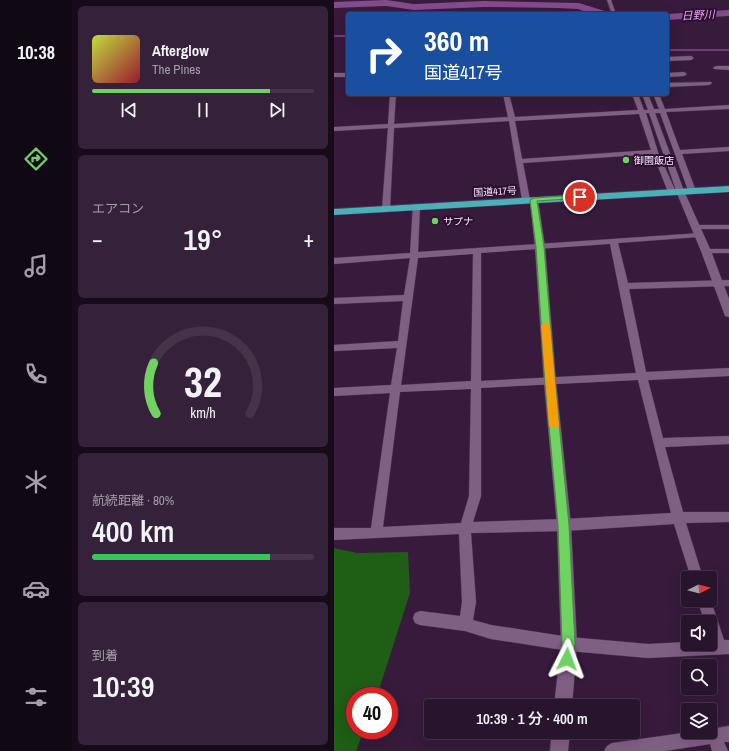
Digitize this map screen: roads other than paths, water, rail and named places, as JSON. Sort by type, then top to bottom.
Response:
[{"type":"highway","name":"国道417号","points":[[334,212],[729,189]]},
{"type":"street","points":[[609,0],[613,12]]},
{"type":"street","points":[[669,59],[691,58]]},
{"type":"street","points":[[716,68],[726,68],[729,76]]},
{"type":"street","points":[[669,75],[684,74]]},
{"type":"street","points":[[334,75],[346,75]]},
{"type":"street","points":[[669,85],[709,83]]},
{"type":"street","points":[[386,209],[393,96]]},
{"type":"street","points":[[506,96],[519,161],[530,200],[540,247],[550,382],[564,525],[568,644],[564,699]]},
{"type":"street","points":[[636,96],[655,152],[724,284],[729,313]]},
{"type":"street","points":[[646,96],[676,192]]},
{"type":"street","points":[[657,96],[692,191]]},
{"type":"street","points":[[334,128],[729,107]]},
{"type":"street","points":[[677,152],[729,149]]},
{"type":"street","points":[[519,161],[655,152]]},
{"type":"street","points":[[376,533],[407,298],[414,256],[416,207]]},
{"type":"street","points":[[334,260],[614,242],[729,227]]},
{"type":"street","points":[[614,242],[625,286],[642,376],[678,518],[695,571]]},
{"type":"street","points":[[465,624],[469,602],[465,528],[475,496],[477,250]]},
{"type":"street","points":[[706,251],[729,251]]},
{"type":"street","points":[[625,286],[724,284]]},
{"type":"street","points":[[334,301],[407,298]]},
{"type":"street","points":[[334,348],[402,344]]},
{"type":"street","points":[[334,392],[729,372]]},
{"type":"street","points":[[659,443],[729,440]]},
{"type":"street","points":[[334,534],[729,517]]},
{"type":"street","points":[[420,618],[465,624],[491,632],[568,644],[648,651],[724,647],[707,607]]},
{"type":"street","points":[[612,751],[722,735],[720,751]]},
{"type":"street","points":[[559,751],[560,739]]},
{"type":"waterway","name":"日野川","points":[[334,5],[386,3],[414,7],[484,4],[557,5],[579,6],[594,12]]},
{"type":"waterway","name":"日野川","points":[[669,17],[729,13]]},
{"type":"waterway","points":[[334,36],[346,36]]},
{"type":"waterway","points":[[669,50],[729,50]]},
{"type":"place","name":"御園飯店","points":[[626,160]]},
{"type":"place","name":"サプナ","points":[[435,221]]}]
